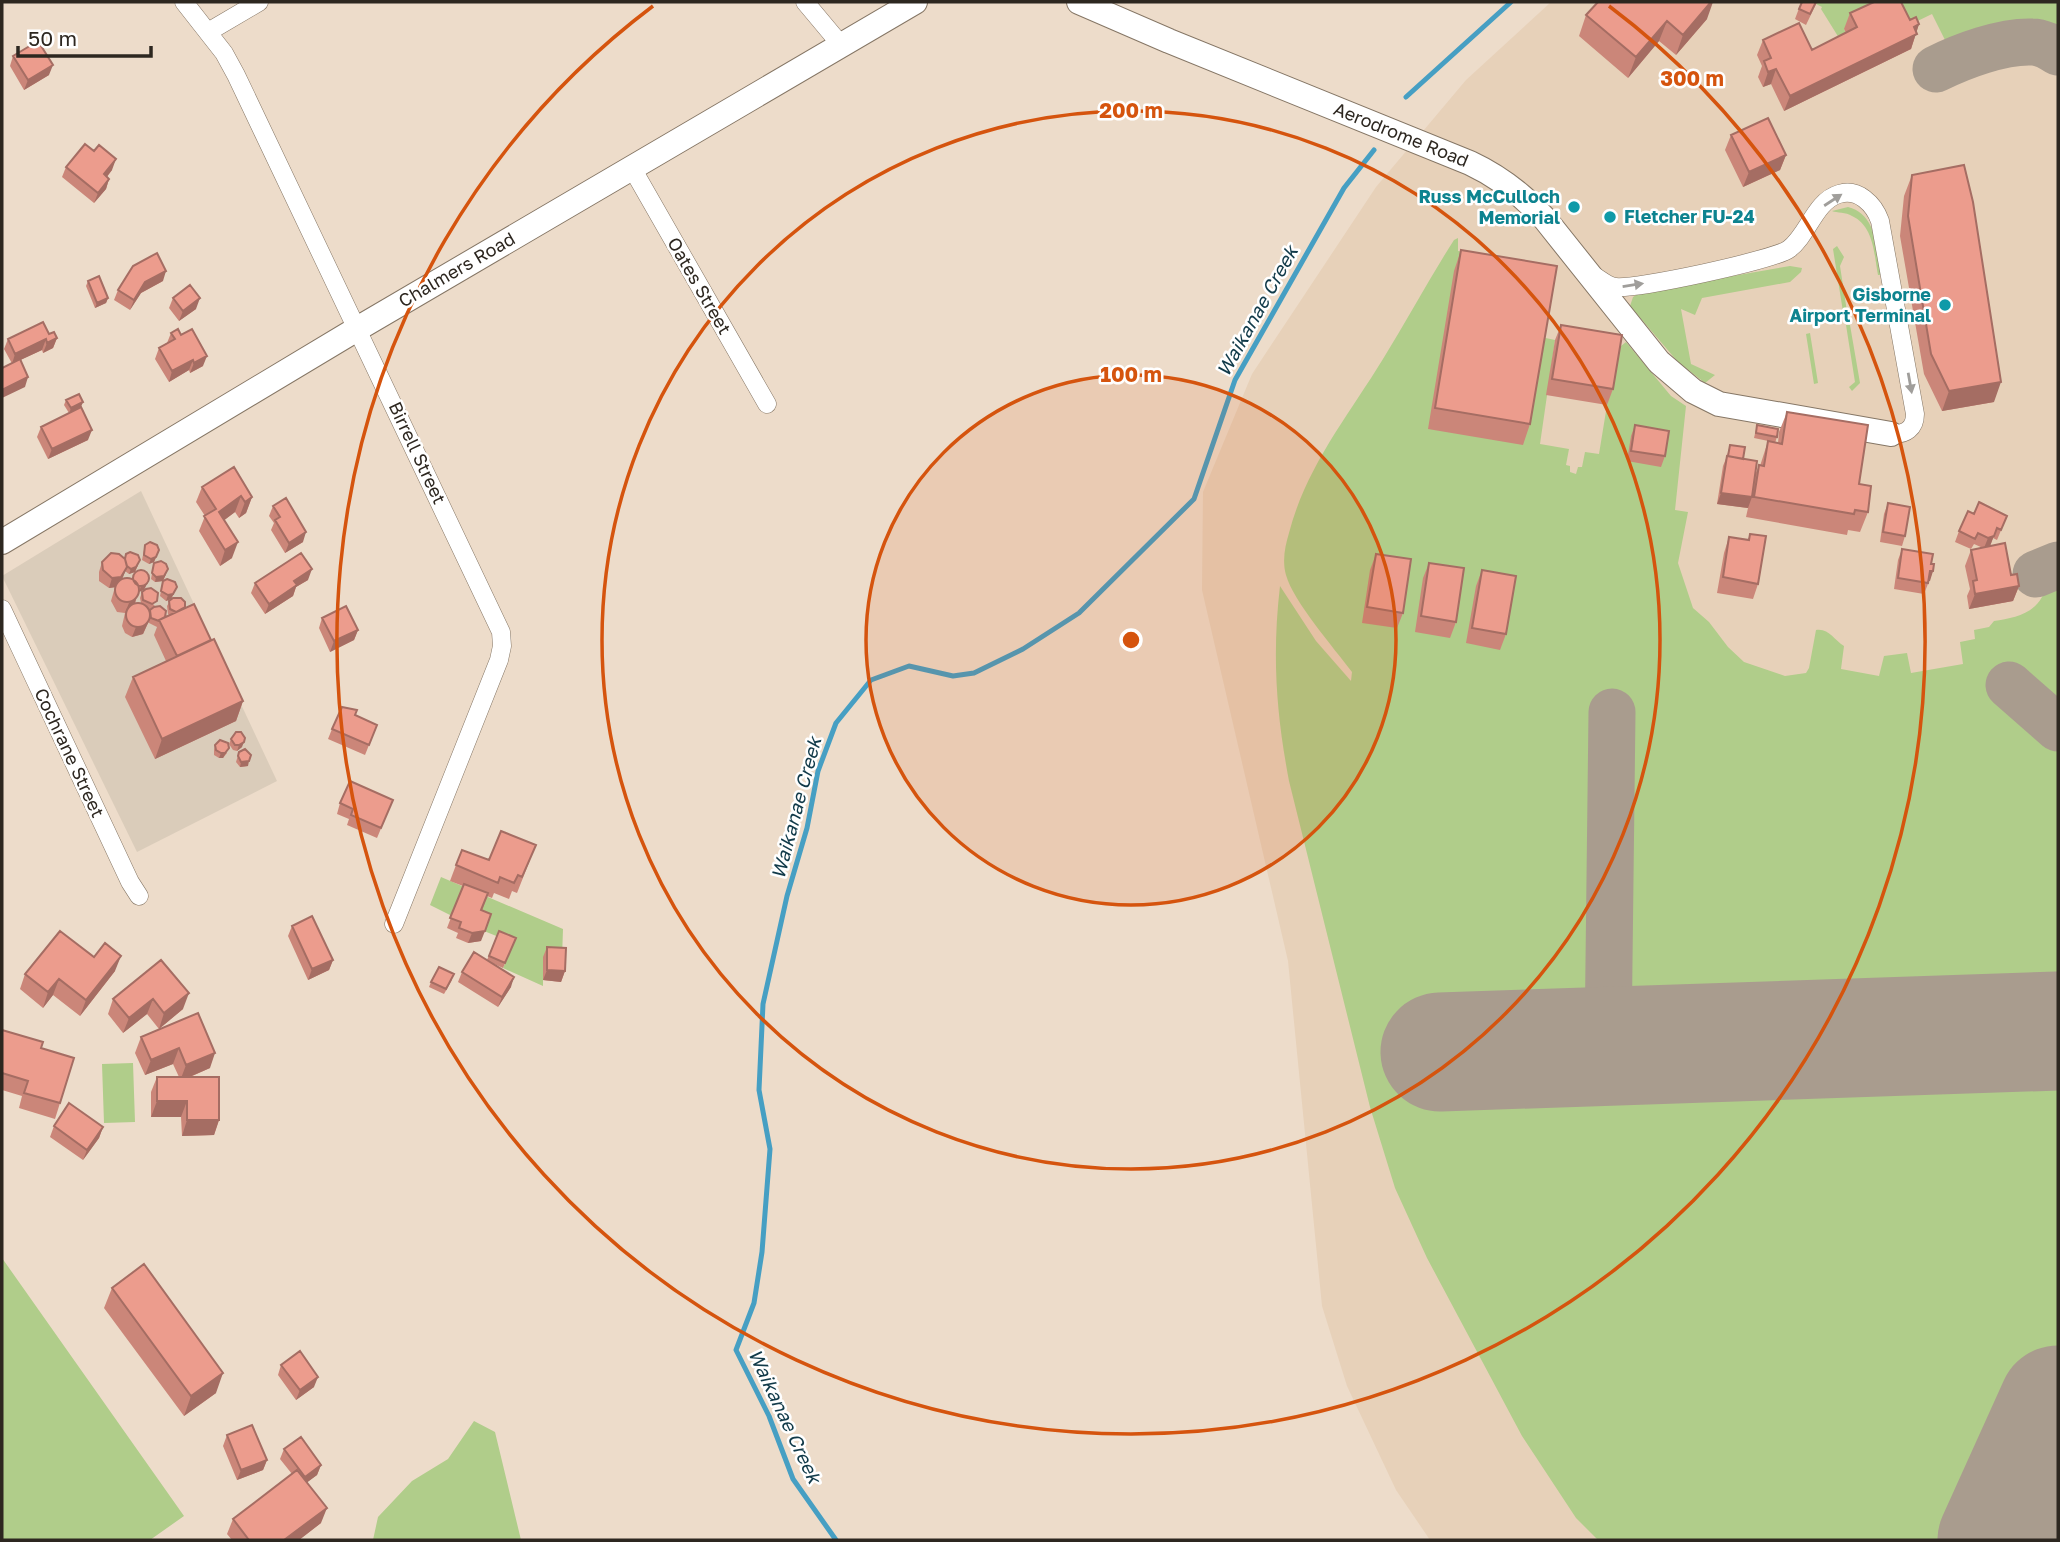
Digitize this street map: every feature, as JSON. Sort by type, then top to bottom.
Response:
[{"type":"street","name":"Birrell Street","points":[[184,2],[224,53],[236,75],[501,632],[502,646],[394,923]]},
{"type":"street","points":[[208,32],[259,2]]},
{"type":"street","points":[[805,2],[841,45]]},
{"type":"street","name":"Chalmers Road","points":[[2,542],[358,329],[915,2]]},
{"type":"street","name":"Aerodrome Road","points":[[1079,2],[1481,168],[1502,180],[1526,199],[1659,362],[1680,381],[1710,401],[1891,434]]},
{"type":"street","name":"Oates Street","points":[[632,168],[767,404]]},
{"type":"street","points":[[1576,258],[1592,275],[1615,287],[1701,274],[1775,256],[1788,250],[1831,198],[1846,192],[1862,197],[1874,208],[1880,220],[1915,414],[1914,423],[1908,431],[1891,434]]},
{"type":"street","name":"Cochrane Street","points":[[2,609],[139,896]]},
{"type":"shaded area","points":[[1551,2],[2058,2],[2058,1540],[1430,1540],[1396,1490],[1347,1386],[1322,1306],[1288,961],[1202,590],[1203,492],[1252,374],[1376,187],[1466,80]]},
{"type":"shaded area","points":[[141,491],[277,781],[137,852],[2,576]]},
{"type":"green space","points":[[1817,2],[2058,2],[2058,38],[2039,32],[1948,46],[1932,14],[1901,29],[1844,29],[1851,43],[1844,46]]},
{"type":"green space","points":[[1848,207],[1858,211],[1870,225],[1881,275],[1878,275],[1872,241],[1865,226],[1850,215],[1832,211]]},
{"type":"green space","points":[[1458,238],[1458,251],[1492,257],[1541,337],[1555,340],[1540,444],[1569,449],[1566,465],[1570,466],[1570,472],[1576,474],[1578,467],[1582,467],[1585,452],[1599,454],[1616,350],[1626,342],[1671,396],[1686,406],[1675,510],[1688,512],[1678,563],[1693,608],[1744,662],[1785,676],[1806,673],[1816,630],[1821,630],[1844,646],[1841,669],[1879,676],[1884,656],[1907,653],[1911,673],[1963,664],[1960,642],[1975,639],[1974,630],[1989,627],[1994,621],[2014,617],[2033,608],[2058,575],[2058,1540],[1598,1540],[1576,1518],[1522,1436],[1427,1258],[1395,1188],[1370,1107],[1289,781],[1278,707],[1276,636],[1280,586],[1316,641],[1351,681],[1352,672],[1305,611],[1290,586],[1284,564],[1286,543],[1296,509],[1317,464],[1454,240]]},
{"type":"green space","points":[[1837,246],[1844,257],[1840,266],[1848,318],[1844,318],[1833,249]]},
{"type":"green space","points":[[1790,266],[1802,268],[1790,282],[1702,298],[1695,315],[1681,309],[1691,364],[1715,375],[1705,383],[1678,362],[1630,306],[1633,297],[1641,292]]},
{"type":"green space","points":[[1846,325],[1850,325],[1860,383],[1852,391],[1849,387],[1855,382]]},
{"type":"green space","points":[[1810,333],[1818,383],[1814,384],[1806,334]]},
{"type":"green space","points":[[441,877],[563,929],[562,958],[543,957],[543,986],[503,968],[514,943],[484,931],[478,921],[484,904],[452,916],[430,905]]},
{"type":"green space","points":[[133,1063],[135,1122],[104,1123],[102,1064]]},
{"type":"green space","points":[[2,1258],[184,1516],[150,1540],[2,1540]]},
{"type":"green space","points":[[474,1421],[495,1432],[521,1540],[373,1540],[378,1517],[412,1481],[448,1459]]},
{"type":"building","points":[[1598,2],[1711,2],[1683,35],[1667,21],[1636,57],[1586,15]]},
{"type":"building","points":[[1802,2],[1816,2],[1810,14],[1799,9]]},
{"type":"building","points":[[1874,2],[1901,2],[1910,20],[1916,17],[1919,24],[1914,27],[1917,34],[1790,96],[1776,69],[1768,72],[1764,61],[1771,58],[1763,40],[1799,23],[1812,50],[1857,27],[1850,13]]},
{"type":"building","points":[[38,41],[53,65],[28,80],[13,56]]},
{"type":"building","points":[[1768,118],[1786,155],[1749,172],[1731,135]]},
{"type":"building","points":[[85,144],[94,151],[99,145],[116,159],[104,174],[109,179],[98,193],[66,167]]},
{"type":"building","name":"Gisborne Airport Terminal","points":[[1964,165],[1973,202],[2001,382],[1949,391],[1931,354],[1908,216],[1912,175]]},
{"type":"building","points":[[1461,250],[1557,266],[1530,424],[1435,408]]},
{"type":"building","points":[[157,253],[166,271],[145,282],[134,300],[118,290],[133,266]]},
{"type":"building","points":[[99,276],[108,298],[97,303],[88,281]]},
{"type":"building","points":[[190,285],[200,298],[183,311],[173,298]]},
{"type":"building","points":[[43,322],[49,334],[54,332],[57,338],[47,343],[46,339],[15,354],[8,339]]},
{"type":"building","points":[[1561,325],[1622,335],[1613,389],[1552,379]]},
{"type":"building","points":[[178,329],[181,335],[192,329],[207,356],[172,371],[159,348],[175,339],[171,333]]},
{"type":"building","points":[[20,359],[28,377],[2,390],[2,368]]},
{"type":"building","points":[[79,394],[83,402],[71,408],[66,400]]},
{"type":"building","points":[[81,407],[92,430],[52,449],[41,427]]},
{"type":"building","points":[[1787,412],[1868,425],[1859,484],[1871,486],[1868,512],[1855,510],[1854,514],[1754,497],[1759,465],[1764,466],[1768,441],[1782,444]]},
{"type":"building","points":[[1635,425],[1669,431],[1665,456],[1631,451]]},
{"type":"building","points":[[1757,425],[1778,429],[1777,437],[1756,433]]},
{"type":"building","points":[[1730,445],[1745,447],[1743,459],[1728,456]]},
{"type":"building","points":[[1727,456],[1757,461],[1752,497],[1721,493]]},
{"type":"building","points":[[234,467],[252,497],[245,502],[241,496],[219,512],[238,542],[225,550],[204,516],[216,509],[202,487]]},
{"type":"building","points":[[286,498],[306,532],[289,543],[275,520],[280,517],[273,506]]},
{"type":"building","points":[[1979,502],[2007,516],[2001,530],[1997,528],[1994,536],[1988,538],[1978,533],[1975,539],[1959,531],[1968,511],[1974,514]]},
{"type":"building","points":[[1888,503],[1910,507],[1905,536],[1883,532]]},
{"type":"building","points":[[1750,534],[1766,536],[1758,584],[1723,577],[1729,537],[1749,540]]},
{"type":"building","points":[[150,542],[157,545],[159,550],[156,557],[151,559],[144,555],[145,545]]},
{"type":"building","points":[[2005,543],[2011,575],[2017,574],[2019,586],[1975,594],[1973,581],[1977,580],[1971,550]]},
{"type":"building","points":[[1902,549],[1933,554],[1933,571],[1930,571],[1928,583],[1898,578]]},
{"type":"building","points":[[130,552],[138,555],[140,560],[136,567],[131,569],[125,559]]},
{"type":"building","points":[[111,553],[119,554],[125,559],[127,567],[121,577],[112,578],[103,570],[102,562]]},
{"type":"building","points":[[301,553],[312,569],[294,581],[297,585],[269,604],[255,583]]},
{"type":"building","points":[[1376,554],[1411,559],[1403,613],[1367,607]]},
{"type":"building","points":[[161,561],[168,569],[164,576],[156,577],[152,573],[154,563]]},
{"type":"building","points":[[1429,563],[1464,568],[1456,622],[1421,616]]},
{"type":"building","points":[[141,570],[147,572],[147,584],[141,586],[135,584],[133,578],[135,572]]},
{"type":"building","points":[[1482,570],[1516,576],[1506,634],[1472,628]]},
{"type":"building","points":[[127,578],[138,585],[139,590],[132,601],[127,602],[116,595],[115,590],[122,579]]},
{"type":"building","points":[[167,579],[175,582],[177,587],[173,594],[168,595],[161,591],[163,581]]},
{"type":"building","points":[[151,588],[158,593],[157,601],[152,604],[143,600],[142,592]]},
{"type":"building","points":[[181,598],[185,607],[176,612],[170,609],[169,601]]},
{"type":"building","points":[[138,603],[149,610],[150,615],[143,626],[138,627],[127,620],[126,615],[133,604]]},
{"type":"building","points":[[194,604],[211,640],[177,656],[159,620]]},
{"type":"building","points":[[160,606],[166,611],[165,617],[159,621],[151,618],[150,610]]},
{"type":"building","points":[[346,606],[358,630],[334,641],[322,618]]},
{"type":"building","points":[[214,639],[243,701],[162,739],[133,677]]},
{"type":"building","points":[[342,707],[357,710],[355,715],[377,725],[369,745],[332,729]]},
{"type":"building","points":[[236,732],[241,732],[245,738],[239,745],[235,745],[231,739]]},
{"type":"building","points":[[220,740],[228,743],[229,748],[225,753],[216,750],[215,745]]},
{"type":"building","points":[[245,749],[251,755],[249,761],[241,762],[239,752]]},
{"type":"building","points":[[350,781],[393,800],[381,828],[351,815],[353,809],[340,803]]},
{"type":"building","points":[[501,831],[536,845],[522,877],[518,875],[514,883],[500,877],[498,883],[456,865],[462,850],[489,860]]},
{"type":"building","points":[[464,884],[488,893],[481,910],[491,914],[485,931],[472,933],[459,928],[461,922],[450,918]]},
{"type":"building","points":[[312,916],[333,960],[312,969],[292,926]]},
{"type":"building","points":[[60,931],[94,957],[105,943],[121,956],[86,1000],[59,979],[48,992],[25,974]]},
{"type":"building","points":[[499,931],[516,938],[505,963],[489,956]]},
{"type":"building","points":[[547,947],[566,948],[565,971],[547,970]]},
{"type":"building","points":[[474,952],[514,977],[502,997],[462,972]]},
{"type":"building","points":[[161,960],[189,993],[164,1013],[153,999],[129,1018],[113,999]]},
{"type":"building","points":[[439,967],[454,974],[446,989],[431,982]]},
{"type":"building","points":[[198,1013],[215,1053],[186,1065],[179,1048],[151,1060],[141,1037]]},
{"type":"building","points":[[2,1030],[43,1042],[41,1048],[74,1058],[60,1103],[24,1093],[28,1081],[2,1073]]},
{"type":"building","points":[[157,1077],[219,1077],[219,1120],[187,1120],[187,1101],[157,1101]]},
{"type":"building","points":[[69,1103],[103,1127],[87,1150],[54,1126]]},
{"type":"building","points":[[144,1264],[223,1373],[191,1396],[112,1288]]},
{"type":"building","points":[[300,1351],[318,1377],[300,1390],[281,1365]]},
{"type":"building","points":[[252,1425],[267,1460],[241,1470],[227,1435]]},
{"type":"building","points":[[301,1437],[321,1465],[305,1477],[284,1449]]},
{"type":"building","points":[[297,1470],[327,1508],[284,1540],[249,1540],[233,1519]]},
{"type":"waterway","name":"Waikanae Creek","points":[[1406,97],[1511,2]]},
{"type":"waterway","name":"Waikanae Creek","points":[[836,1540],[793,1479],[769,1416],[736,1350],[754,1303],[762,1252],[770,1149],[759,1090],[763,1004],[787,896],[807,828],[818,771],[836,723],[871,680],[909,666],[953,676],[974,673],[1023,649],[1079,613],[1194,499],[1235,380],[1344,188],[1374,150]]},
{"type":"taxiway","points":[[1936,69],[1970,54],[2020,42],[2036,42],[2058,52]]},
{"type":"taxiway","points":[[2036,574],[2058,565]]},
{"type":"taxiway","points":[[2009,685],[2058,728]]},
{"type":"taxiway","points":[[1608,1046],[1612,712]]},
{"type":"runway","points":[[1440,1052],[2058,1031]]},
{"type":"runway","points":[[1997,1540],[2058,1405]]},
{"type":"place","name":"Russ McCulloch Memorial","points":[[1574,207]]},
{"type":"place","name":"Fletcher FU-24","points":[[1610,217]]},
{"type":"place","name":"Gisborne Airport Terminal","points":[[1945,305]]}]
